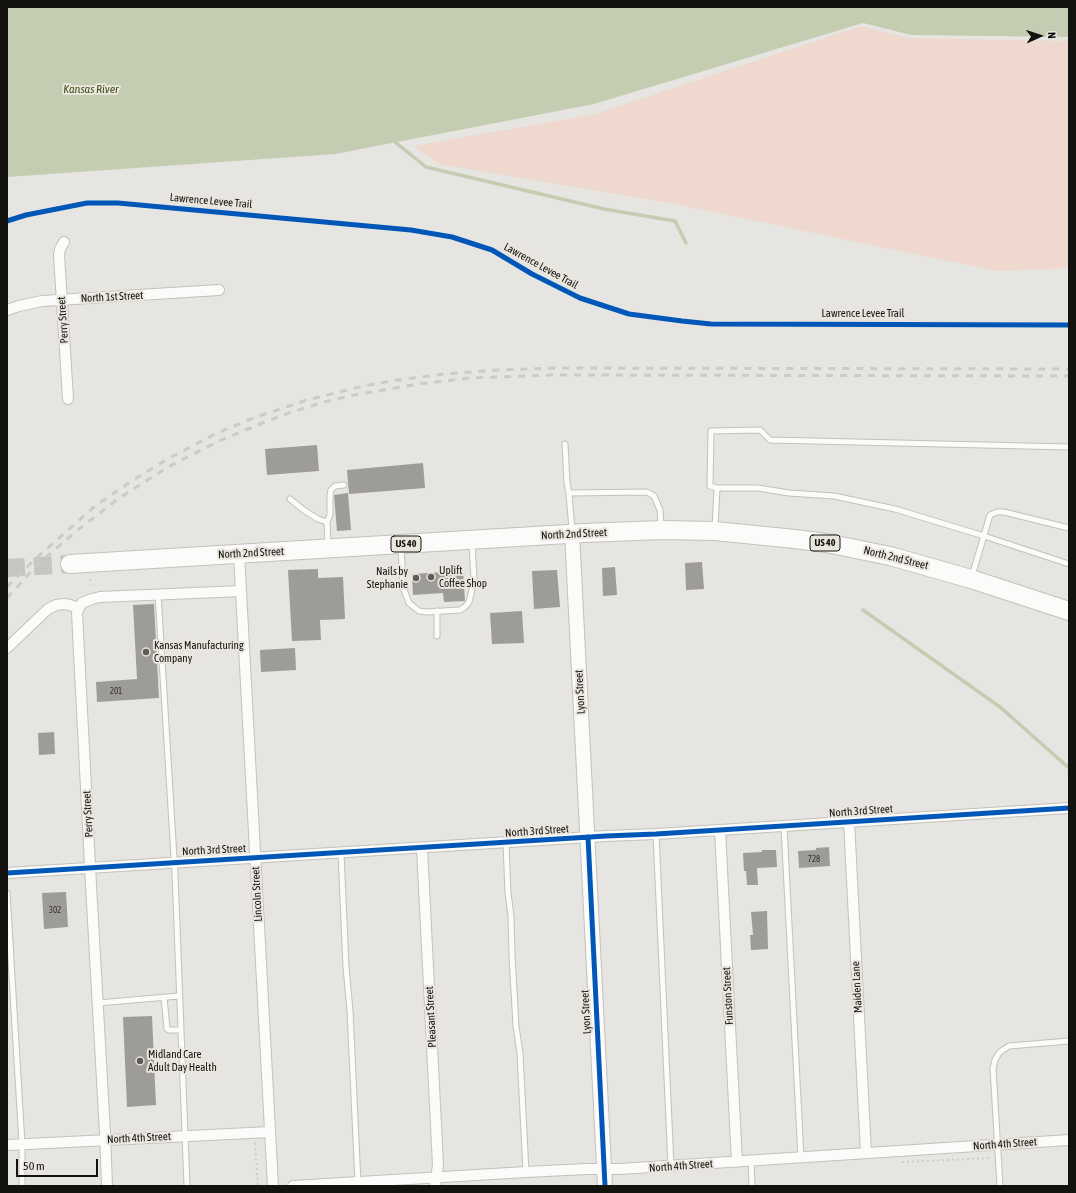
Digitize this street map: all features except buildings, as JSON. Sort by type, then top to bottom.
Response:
[{"type":"highway","name":"North 2nd Street","points":[[70,564],[572,533],[661,530],[715,532],[826,543],[890,556],[971,578],[1069,611]]},
{"type":"street","name":"Perry Street","points":[[64,242],[59,254],[68,399]]},
{"type":"street","name":"North 1st Street","points":[[7,310],[30,303],[219,290]]},
{"type":"street","name":"Lyon Street","points":[[572,533],[605,1186]]},
{"type":"street","name":"Lincoln Street","points":[[239,554],[273,1186]]},
{"type":"street","points":[[7,648],[48,609],[56,605],[64,604],[79,608],[82,603],[87,600],[100,597],[241,591]]},
{"type":"street","name":"Perry Street","points":[[79,608],[77,621],[107,1186]]},
{"type":"street","name":"North 3rd Street","points":[[7,873],[588,837],[784,827],[1069,808]]},
{"type":"street","name":"Maiden Lane","points":[[849,822],[866,1153]]},
{"type":"street","name":"Funston Street","points":[[720,830],[737,1162]]},
{"type":"street","name":"Pleasant Street","points":[[422,848],[438,1165],[435,1182]]},
{"type":"street","name":"North 4th Street","points":[[7,1145],[270,1132]]},
{"type":"street","name":"North 4th Street","points":[[293,1186],[435,1182],[526,1172],[671,1166],[1069,1140]]},
{"type":"lane","points":[[1069,447],[770,440],[760,430],[711,431],[710,486],[717,488],[758,488],[789,493],[834,496],[895,509],[1069,564]]},
{"type":"lane","points":[[565,444],[572,533]]},
{"type":"lane","points":[[329,549],[327,522],[330,515],[330,495],[335,486],[344,485]]},
{"type":"lane","points":[[715,532],[717,488]]},
{"type":"lane","points":[[570,493],[647,492],[654,496],[660,510],[661,530]]},
{"type":"lane","points":[[290,499],[305,511],[318,519],[327,522]]},
{"type":"lane","points":[[971,578],[990,515],[997,512],[1004,512],[1069,528]]},
{"type":"lane","points":[[401,544],[404,587],[409,603],[420,611],[426,612],[460,610],[469,602],[474,579],[472,540]]},
{"type":"lane","points":[[158,594],[174,863],[187,1186]]},
{"type":"lane","points":[[437,611],[437,636]]},
{"type":"lane","points":[[784,827],[801,1158]]},
{"type":"lane","points":[[656,834],[671,1166]]},
{"type":"lane","points":[[506,843],[516,1026],[520,1053],[526,1172]]},
{"type":"lane","points":[[341,853],[358,1184]]},
{"type":"lane","points":[[7,893],[22,1144],[22,1186]]},
{"type":"lane","points":[[98,1003],[179,996]]},
{"type":"lane","points":[[164,997],[167,1029],[180,1030]]},
{"type":"lane","points":[[1000,1186],[993,1068],[999,1053],[1009,1046],[1069,1041]]},
{"type":"lane","points":[[751,1161],[752,1186]]},
{"type":"path","points":[[90,579],[91,585]]},
{"type":"path","points":[[254,1133],[258,1186]]},
{"type":"shaded area","points":[[861,26],[907,38],[1069,41],[1069,268],[996,271],[675,204],[439,164],[414,146],[595,114]]},
{"type":"water","name":"Kansas River","points":[[7,7],[1069,7],[1069,37],[911,35],[863,23],[594,104],[335,154],[7,177]]},
{"type":"waterway","points":[[393,139],[426,167],[604,209],[675,221],[686,243]]},
{"type":"waterway","points":[[863,610],[1000,707],[1069,768]]},
{"type":"tunnel","points":[[7,568],[70,564]]},
{"type":"railway","points":[[7,587],[32,562],[95,506],[164,461],[215,434],[256,417],[307,400],[363,386],[444,374],[553,368],[1069,369]]},
{"type":"railway","points":[[7,598],[37,565],[79,529],[118,499],[168,467],[219,441],[283,415],[324,402],[354,395],[419,384],[469,378],[554,375],[1069,376]]},
{"type":"cycle path","name":"Lawrence Levee Trail","points":[[7,221],[26,215],[87,203],[118,203],[411,230],[452,237],[492,250],[532,274],[580,298],[629,314],[711,324],[1069,325]]},
{"type":"cycle path","points":[[7,873],[1069,808]]},
{"type":"cycle path","points":[[588,837],[605,1186]]},
{"type":"place","name":"Uplift Coffee Shop","points":[[431,577]]},
{"type":"place","name":"Nails by Stephanie","points":[[416,578]]},
{"type":"place","name":"Kansas Manufacturing Company","points":[[146,652]]},
{"type":"place","name":"Midland Care Adult Day Health","points":[[140,1061]]}]
